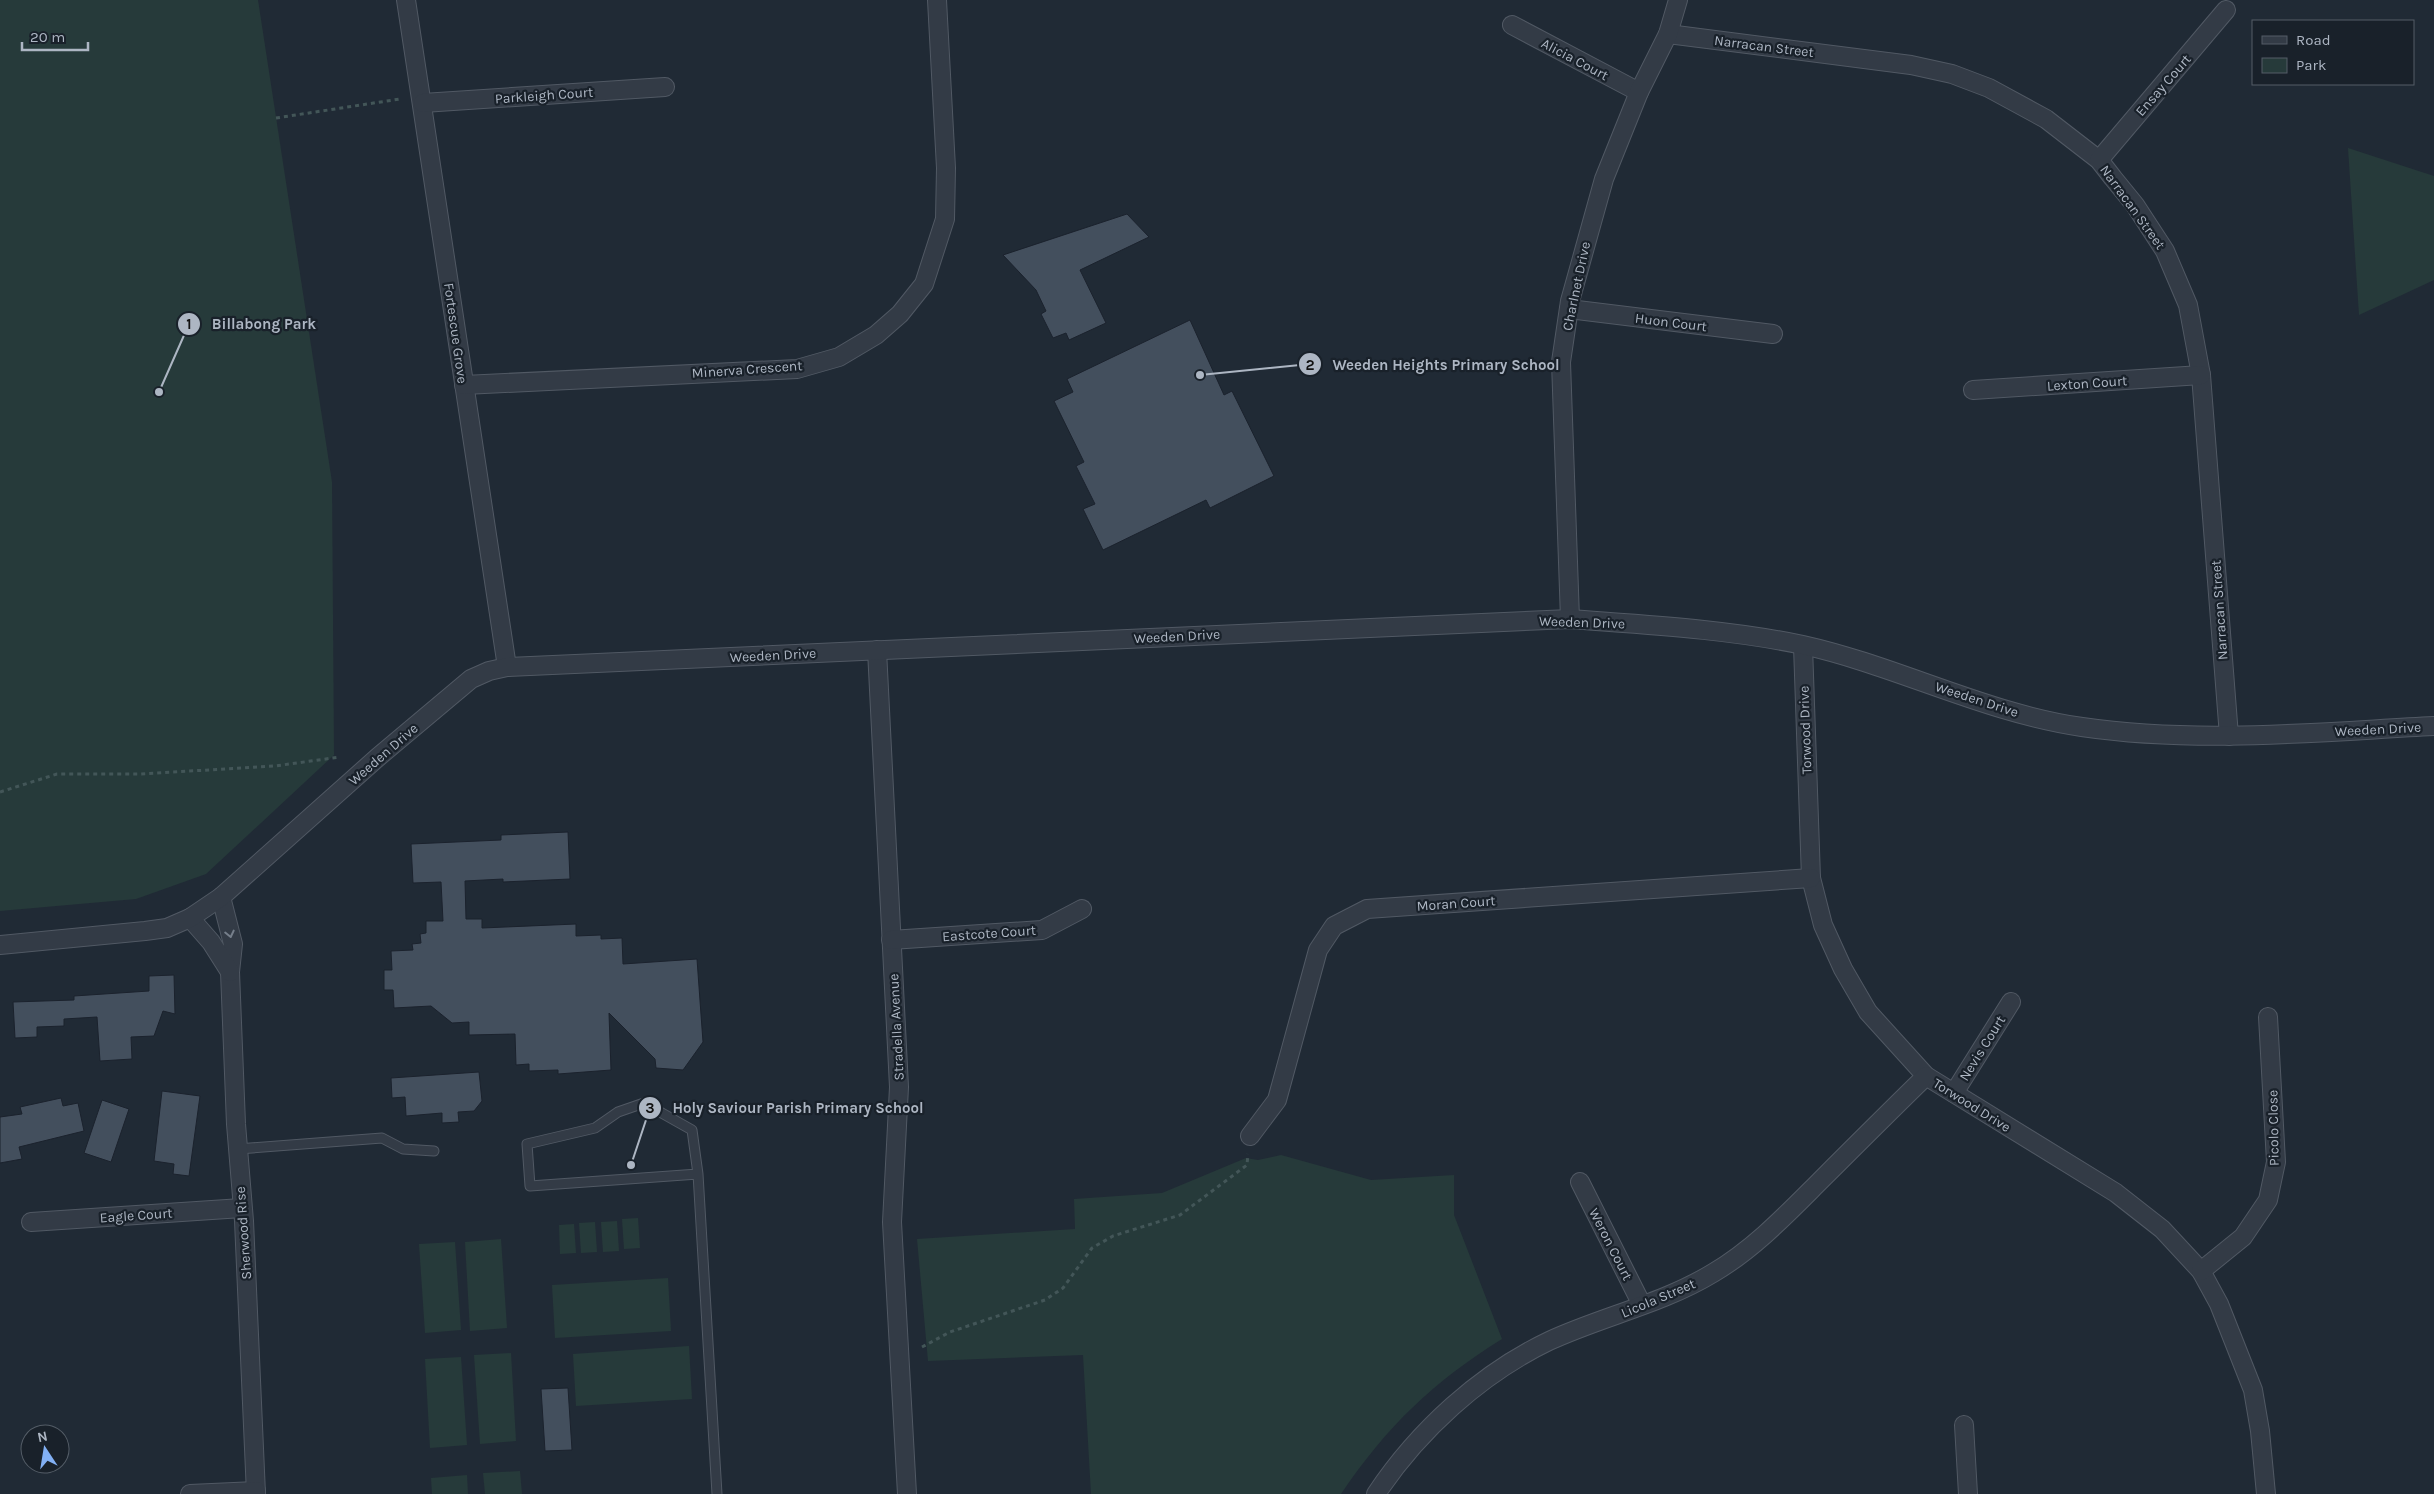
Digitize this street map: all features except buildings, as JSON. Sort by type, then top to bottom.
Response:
[{"type":"street","name":"Fortescue Grove","points":[[406,0],[424,103],[507,667]]},
{"type":"street","name":"Minerva Crescent","points":[[464,385],[797,369],[839,357],[876,335],[900,314],[924,284],[944,219],[946,168],[937,0]]},
{"type":"street","name":"Charlnet Drive","points":[[1570,619],[1561,362],[1569,309],[1604,179],[1639,92],[1668,34],[1678,0]]},
{"type":"street","name":"Ensay Court","points":[[2099,160],[2226,10]]},
{"type":"street","name":"Alicia Court","points":[[1512,25],[1639,92]]},
{"type":"street","name":"Narracan Street","points":[[1668,34],[1911,65],[1952,74],[1989,88],[2046,119],[2099,160],[2135,205],[2165,251],[2188,305],[2201,375],[2229,736]]},
{"type":"street","name":"Parkleigh Court","points":[[424,103],[665,87]]},
{"type":"street","name":"Huon Court","points":[[1569,309],[1774,334]]},
{"type":"street","name":"Lexton Court","points":[[1973,390],[2201,375]]},
{"type":"street","name":"Weeden Drive","points":[[0,945],[167,928],[190,918],[221,897],[377,758],[470,679],[488,671],[507,667],[1570,619],[1697,629],[1803,646],[1917,679],[1971,699],[2080,727],[2181,737],[2434,726]]},
{"type":"street","name":"Torwood Drive","points":[[1803,646],[1811,878],[1823,925],[1843,969],[1868,1012],[1926,1076],[2116,1193],[2162,1229],[2201,1271],[2219,1304],[2252,1390],[2260,1430],[2266,1494]]},
{"type":"street","name":"Stradella Avenue","points":[[877,650],[899,1087],[892,1222],[906,1494]]},
{"type":"street","name":"Moran Court","points":[[1250,1136],[1278,1100],[1318,950],[1334,926],[1367,909],[1811,878]]},
{"type":"street","name":"Sherwood Rise","points":[[221,897],[233,944],[230,972],[256,1492]]},
{"type":"street","name":"Eastcote Court","points":[[892,940],[1042,930],[1082,909]]},
{"type":"street","points":[[190,918],[210,942],[230,972]]},
{"type":"street","name":"Nevis Court","points":[[1954,1093],[2011,1002]]},
{"type":"street","name":"Picolo Close","points":[[2201,1271],[2243,1236],[2268,1200],[2276,1162],[2268,1017]]},
{"type":"street","name":"Licola Street","points":[[1376,1494],[1391,1471],[1426,1431],[1505,1365],[1550,1341],[1678,1291],[1714,1273],[1766,1234],[1926,1076]]},
{"type":"street","name":"Weron Court","points":[[1580,1182],[1642,1305]]},
{"type":"street","name":"Eagle Court","points":[[30,1222],[242,1208]]},
{"type":"street","points":[[1964,1425],[1968,1494]]},
{"type":"street","points":[[190,1494],[256,1492]]},
{"type":"lane","points":[[698,1174],[530,1186],[527,1144],[595,1128],[618,1112],[644,1103],[692,1130],[698,1174],[717,1494]]},
{"type":"lane","points":[[238,1149],[382,1138],[403,1149],[434,1151]]},
{"type":"path","points":[[276,118],[400,99]]},
{"type":"path","points":[[0,792],[56,774],[140,774],[275,766],[340,757]]},
{"type":"path","points":[[922,1347],[950,1332],[1045,1300],[1063,1288],[1092,1248],[1113,1236],[1180,1215],[1247,1165],[1250,1136]]},
{"type":"green space","points":[[0,0],[258,0],[332,482],[334,755],[206,874],[136,899],[0,911]]},
{"type":"green space","points":[[2348,148],[2434,176],[2434,280],[2359,315]]},
{"type":"green space","points":[[1281,1155],[1371,1180],[1454,1175],[1454,1215],[1502,1339],[1454,1372],[1413,1407],[1376,1447],[1341,1494],[1091,1494],[1083,1355],[928,1361],[917,1239],[1075,1229],[1074,1199],[1162,1193],[1246,1158],[1258,1160]]},
{"type":"green space","points":[[638,1218],[640,1248],[624,1249],[622,1219]]},
{"type":"green space","points":[[617,1221],[619,1251],[603,1252],[601,1222]]},
{"type":"green space","points":[[595,1222],[597,1252],[581,1253],[579,1223]]},
{"type":"green space","points":[[574,1224],[576,1253],[560,1254],[559,1225]]},
{"type":"green space","points":[[501,1239],[507,1328],[470,1331],[465,1242]]},
{"type":"green space","points":[[455,1242],[461,1330],[425,1333],[419,1244]]},
{"type":"green space","points":[[668,1278],[671,1331],[555,1338],[552,1285]]},
{"type":"green space","points":[[689,1346],[692,1399],[576,1406],[573,1354]]},
{"type":"green space","points":[[511,1353],[516,1441],[480,1444],[474,1355]]},
{"type":"green space","points":[[461,1357],[467,1445],[430,1448],[425,1359]]},
{"type":"green space","points":[[520,1471],[522,1494],[485,1494],[483,1473]]},
{"type":"green space","points":[[467,1475],[468,1494],[432,1494],[431,1478]]},
{"type":"place","name":"Weeden Heights Primary School","points":[[1200,375]]},
{"type":"place","name":"Billabong Park","points":[[159,392]]},
{"type":"place","name":"Holy Saviour Parish Primary School","points":[[631,1165]]}]
